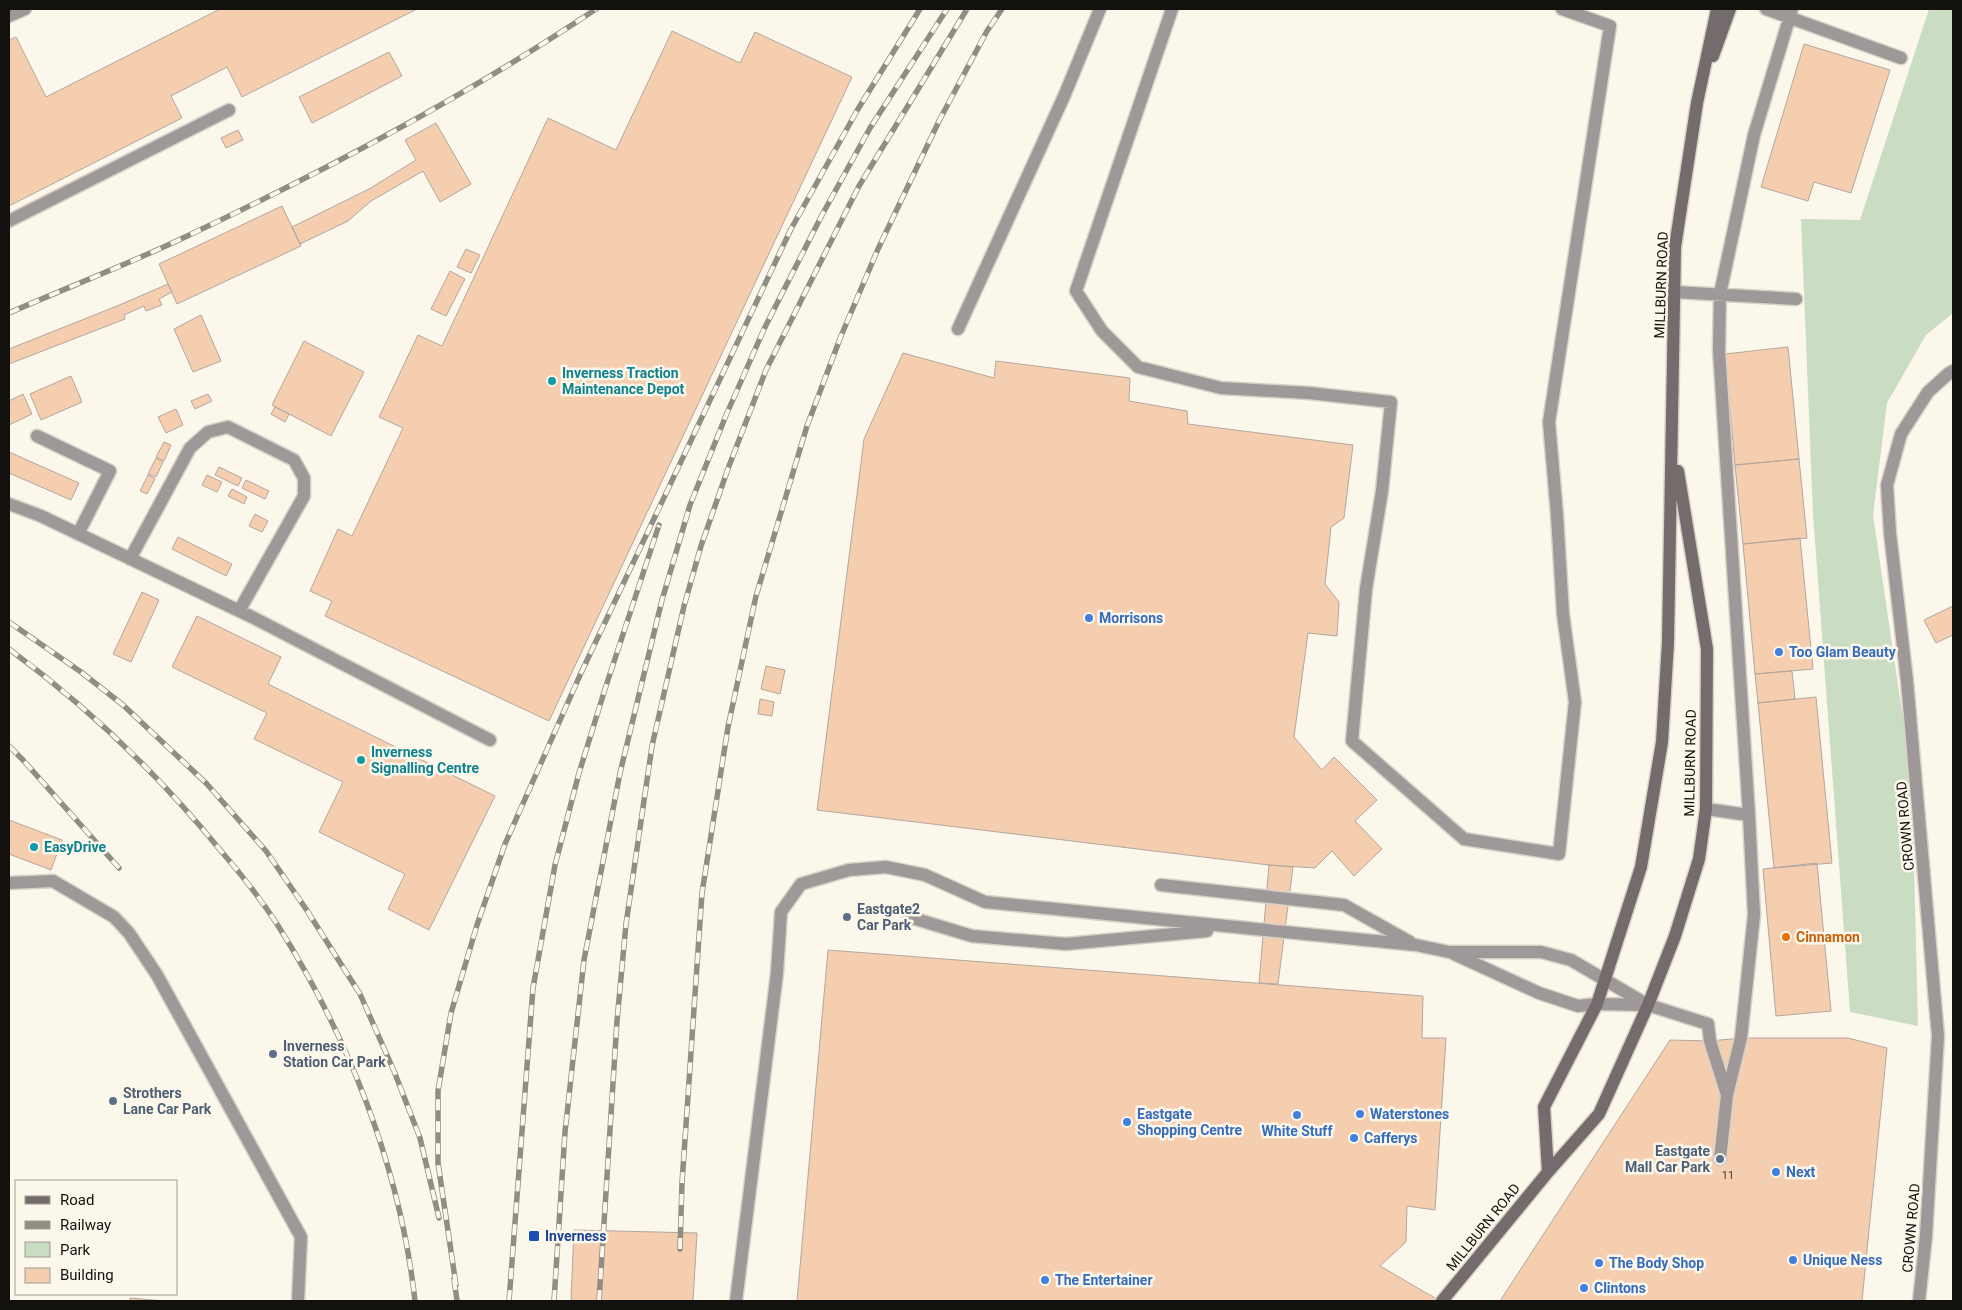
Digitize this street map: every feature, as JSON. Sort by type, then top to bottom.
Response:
[{"type":"main road","name":"MILLBURN ROAD","points":[[1548,1172],[1544,1107],[1597,1004],[1605,980],[1641,867],[1662,742],[1668,642],[1675,247],[1696,103],[1717,9]]},
{"type":"main road","name":"MILLBURN ROAD","points":[[1696,103],[1730,9]]},
{"type":"main road","name":"MILLBURN ROAD","points":[[1442,1301],[1548,1172],[1600,1114],[1648,1006],[1676,936],[1699,859],[1706,808],[1706,649],[1673,439]]},
{"type":"street","points":[[9,16],[25,9]]},
{"type":"street","points":[[958,329],[1061,103],[1100,9]]},
{"type":"street","points":[[1172,9],[1076,290],[1102,331],[1138,367],[1222,388],[1309,392],[1391,402],[1382,491],[1366,589],[1352,741],[1464,839],[1560,854],[1575,702],[1562,614],[1557,515],[1549,422],[1610,26],[1562,9]]},
{"type":"street","points":[[1766,9],[1790,13],[1900,58]]},
{"type":"street","points":[[1720,1158],[1727,1096],[1741,1038],[1754,915],[1719,350],[1720,294],[1754,135],[1790,13]]},
{"type":"street","points":[[9,221],[229,110]]},
{"type":"street","points":[[1674,292],[1796,299]]},
{"type":"street","name":"CROWN ROAD","points":[[1919,1301],[1926,1236],[1938,1036],[1907,681],[1890,533],[1887,485],[1901,434],[1928,392],[1953,371]]},
{"type":"street","points":[[130,560],[190,448],[208,432],[228,427],[294,460],[304,478],[304,496],[239,611]]},
{"type":"street","points":[[36,436],[110,471],[78,534]]},
{"type":"street","points":[[9,504],[40,516],[239,611],[490,740]]},
{"type":"street","points":[[1706,808],[1749,815]]},
{"type":"street","points":[[736,1301],[777,973],[781,912],[801,884],[849,870],[886,866],[925,875],[985,902],[1416,945],[1449,952],[1541,952],[1571,960],[1648,1006]]},
{"type":"street","points":[[9,883],[53,881],[114,917],[129,933],[166,991],[301,1237],[298,1301]]},
{"type":"street","points":[[1161,884],[1344,905],[1416,945]]},
{"type":"street","points":[[910,917],[972,936],[1066,944],[1235,928]]},
{"type":"street","points":[[1449,952],[1539,994],[1578,1006],[1597,1004],[1648,1006],[1708,1024],[1710,1041],[1727,1096]]},
{"type":"green space","points":[[1929,9],[1953,9],[1953,313],[1926,335],[1887,403],[1873,515],[1912,780],[1918,1026],[1850,1012],[1813,514],[1801,219],[1860,220]]},
{"type":"building","points":[[220,9],[417,9],[242,97],[227,67],[171,96],[182,118],[9,206],[9,40],[16,37],[46,97]]},
{"type":"building","name":"Inverness Traction Maintenance Depot","points":[[672,31],[740,63],[755,32],[852,77],[549,721],[325,616],[332,601],[310,591],[338,529],[352,536],[403,428],[379,417],[418,335],[442,346],[548,118],[616,150]]},
{"type":"building","points":[[1804,44],[1890,70],[1851,193],[1814,182],[1808,201],[1761,187]]},
{"type":"building","points":[[389,52],[402,76],[312,123],[299,97]]},
{"type":"building","points":[[436,123],[471,184],[440,202],[423,171],[371,201],[348,221],[300,244],[292,227],[369,189],[416,160],[405,140]]},
{"type":"building","points":[[238,130],[243,140],[226,148],[221,138]]},
{"type":"building","points":[[282,206],[301,246],[177,304],[159,264]]},
{"type":"building","points":[[466,249],[480,255],[471,273],[457,267]]},
{"type":"building","points":[[450,271],[465,279],[446,316],[431,309]]},
{"type":"building","points":[[168,284],[172,292],[159,299],[162,305],[146,311],[144,306],[124,315],[125,319],[9,364],[9,349]]},
{"type":"building","points":[[201,315],[221,361],[193,372],[174,329]]},
{"type":"building","points":[[304,341],[364,372],[331,436],[272,405]]},
{"type":"building","points":[[1788,347],[1799,459],[1735,465],[1725,354]]},
{"type":"building","name":"Morrisons","points":[[903,353],[994,378],[996,361],[1130,378],[1129,401],[1187,411],[1188,424],[1353,445],[1344,518],[1331,527],[1325,584],[1339,602],[1337,636],[1308,633],[1294,737],[1322,770],[1334,757],[1377,800],[1355,821],[1382,849],[1354,876],[1332,851],[1315,868],[1269,865],[817,810],[864,439]]},
{"type":"building","points":[[71,376],[82,402],[41,420],[30,394]]},
{"type":"building","points":[[23,394],[32,414],[9,425],[9,401]]},
{"type":"building","points":[[208,394],[212,401],[195,409],[191,401]]},
{"type":"building","points":[[275,407],[289,414],[285,422],[271,414]]},
{"type":"building","points":[[176,409],[183,425],[166,433],[158,417]]},
{"type":"building","points":[[164,442],[171,445],[164,461],[156,457]]},
{"type":"building","points":[[9,452],[79,483],[71,500],[9,473]]},
{"type":"building","points":[[156,458],[163,462],[156,477],[148,474]]},
{"type":"building","points":[[1799,459],[1807,538],[1743,544],[1735,465]]},
{"type":"building","points":[[219,467],[242,478],[238,486],[215,475]]},
{"type":"building","points":[[148,475],[155,479],[147,494],[140,491]]},
{"type":"building","points":[[207,475],[222,482],[217,492],[202,485]]},
{"type":"building","points":[[246,480],[269,491],[265,499],[242,488]]},
{"type":"building","points":[[232,489],[247,497],[244,504],[228,496]]},
{"type":"building","points":[[255,514],[268,521],[262,532],[249,526]]},
{"type":"building","points":[[178,537],[232,564],[226,576],[172,549]]},
{"type":"building","points":[[1800,538],[1813,669],[1755,674],[1743,544]]},
{"type":"building","points":[[142,592],[159,600],[131,662],[113,654]]},
{"type":"building","points":[[1953,606],[1953,635],[1936,643],[1924,620]]},
{"type":"building","name":"Inverness Signalling Centre","points":[[197,616],[281,657],[268,684],[495,796],[429,930],[388,909],[405,874],[319,832],[343,782],[254,739],[267,713],[172,667]]},
{"type":"building","points":[[766,666],[785,670],[780,694],[761,689]]},
{"type":"building","points":[[1792,671],[1795,699],[1758,703],[1755,674]]},
{"type":"building","points":[[1816,697],[1832,863],[1774,868],[1758,703]]},
{"type":"building","points":[[760,699],[774,702],[772,716],[758,714]]},
{"type":"building","name":"EasyDrive","points":[[9,820],[62,840],[51,870],[9,854]]},
{"type":"building","points":[[1817,863],[1831,1011],[1776,1016],[1763,869]]},
{"type":"building","points":[[1269,865],[1293,867],[1278,984],[1259,983]]},
{"type":"building","name":"Eastgate Shopping Centre","points":[[828,950],[1423,996],[1422,1038],[1446,1038],[1435,1210],[1407,1206],[1406,1242],[1380,1266],[1440,1301],[797,1301]]},
{"type":"building","points":[[1741,1038],[1848,1038],[1887,1048],[1862,1301],[1500,1301],[1670,1040],[1710,1041]]},
{"type":"building","points":[[574,1230],[697,1233],[693,1301],[571,1301]]},
{"type":"building","points":[[130,1298],[164,1301],[130,1301]]},
{"type":"railway","points":[[9,313],[161,248],[236,213],[342,159],[496,72],[596,9]]},
{"type":"railway","points":[[456,1285],[438,1163],[438,1091],[451,1013],[477,925],[505,844],[581,673],[791,229],[858,109],[920,9]]},
{"type":"railway","points":[[554,1301],[565,1132],[584,960],[620,773],[662,600],[690,505],[727,413],[765,327],[822,215],[870,128],[947,9]]},
{"type":"railway","points":[[599,1301],[617,1021],[626,924],[652,746],[684,606],[701,546],[766,370],[859,186],[967,9]]},
{"type":"railway","points":[[680,1249],[682,1183],[702,893],[728,727],[756,596],[807,426],[841,336],[878,249],[940,119],[987,31],[1002,9]]},
{"type":"railway","points":[[509,1301],[533,988],[555,865],[579,773],[659,525]]},
{"type":"railway","points":[[9,622],[81,672],[123,705],[206,783],[266,851],[306,909],[360,994],[394,1071],[420,1138],[439,1218]]},
{"type":"railway","points":[[9,649],[67,694],[148,769],[236,868],[277,924],[327,1012],[367,1105],[384,1153],[397,1202],[408,1251],[415,1301]]},
{"type":"railway","points":[[9,746],[119,868]]},
{"type":"railway","points":[[454,1279],[457,1301]]},
{"type":"place","name":"Inverness Traction Maintenance Depot","points":[[552,381]]},
{"type":"place","name":"Morrisons","points":[[1089,618]]},
{"type":"place","name":"Too Glam Beauty","points":[[1779,652]]},
{"type":"place","name":"Inverness Signalling Centre","points":[[361,760]]},
{"type":"place","name":"EasyDrive","points":[[34,847]]},
{"type":"place","name":"Eastgate2 Car Park","points":[[847,917]]},
{"type":"place","name":"Cinnamon","points":[[1786,937]]},
{"type":"place","name":"Inverness Station Car Park","points":[[273,1054]]},
{"type":"place","name":"Strothers Lane Car Park","points":[[113,1101]]},
{"type":"place","name":"Waterstones","points":[[1360,1114]]},
{"type":"place","name":"White Stuff","points":[[1297,1115]]},
{"type":"place","name":"Eastgate Shopping Centre","points":[[1127,1122]]},
{"type":"place","name":"Cafferys","points":[[1354,1138]]},
{"type":"place","name":"Eastgate Mall Car Park","points":[[1720,1159]]},
{"type":"place","name":"Next","points":[[1776,1172]]},
{"type":"place","name":"Inverness","points":[[534,1236]]},
{"type":"place","name":"Unique Ness","points":[[1793,1260]]},
{"type":"place","name":"The Body Shop","points":[[1599,1263]]},
{"type":"place","name":"The Entertainer","points":[[1045,1280]]},
{"type":"place","name":"Clintons","points":[[1584,1288]]}]
